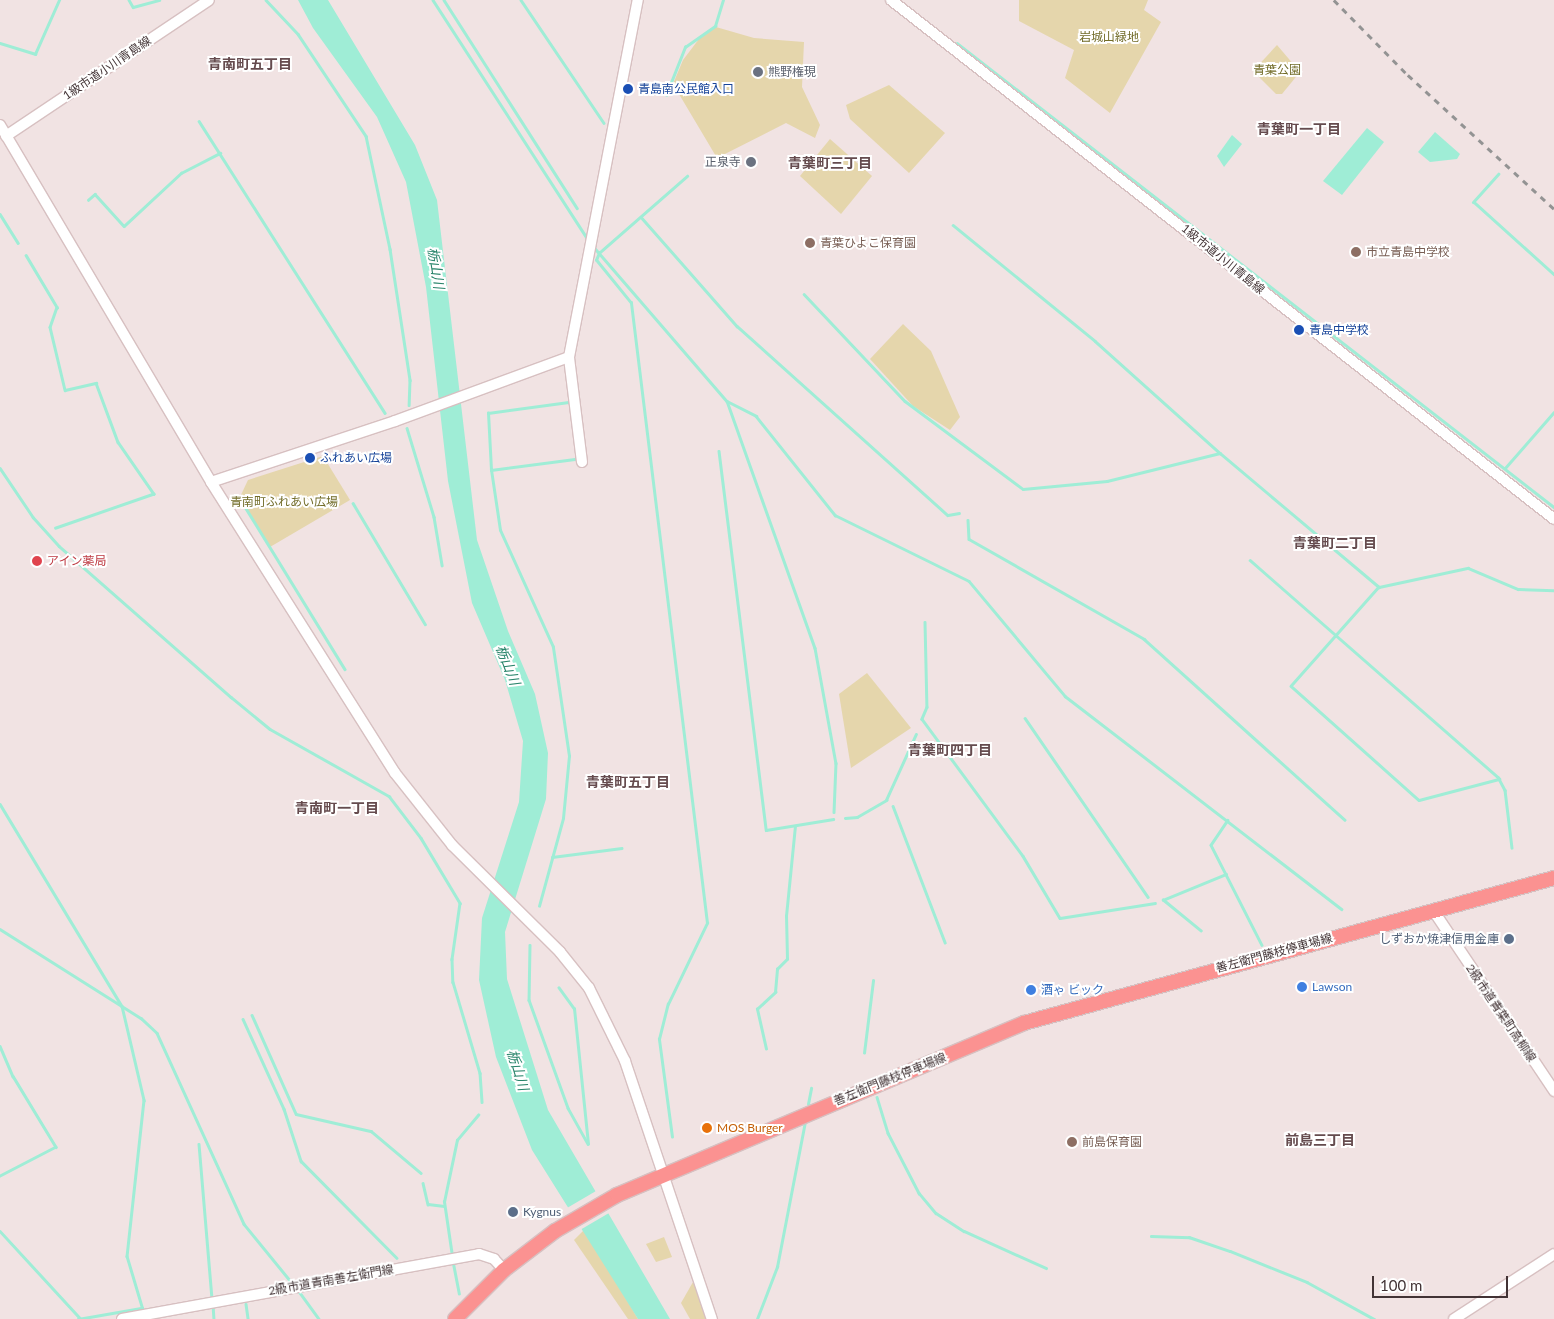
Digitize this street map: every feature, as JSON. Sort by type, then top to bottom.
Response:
[{"type":"main road","points":[[1433,910],[1554,878]]},
{"type":"main road","name":"善左衛門藤枝停車場線","points":[[455,1319],[504,1270],[566,1224],[612,1197],[1024,1023],[1433,910]]},
{"type":"street","name":"1級市道小川青島線","points":[[6,136],[209,0]]},
{"type":"street","points":[[582,462],[569,357],[638,0]]},
{"type":"street","name":"1級市道小川青島線","points":[[891,0],[1554,519]]},
{"type":"street","points":[[0,126],[211,482],[395,773],[476,871],[525,917],[577,974],[605,1016],[625,1061],[712,1319]]},
{"type":"street","points":[[211,482],[424,410],[569,357]]},
{"type":"street","name":"2級市道青葉町高柳線","points":[[1433,910],[1554,1091]]},
{"type":"street","name":"2級市道青南善左衛門線","points":[[122,1319],[479,1254],[494,1259],[504,1270]]},
{"type":"street","points":[[1454,1319],[1554,1254]]},
{"type":"green space","name":"岩城山緑地","points":[[1019,0],[1148,0],[1144,10],[1161,22],[1110,113],[1065,78],[1074,50],[1019,21]]},
{"type":"green space","points":[[716,27],[754,38],[804,42],[802,87],[820,125],[815,138],[786,123],[717,158],[673,84],[683,60],[702,35]]},
{"type":"green space","name":"青葉公園","points":[[1277,45],[1300,72],[1282,94],[1276,94],[1253,71]]},
{"type":"green space","points":[[889,85],[945,133],[909,173],[850,119],[846,105]]},
{"type":"green space","points":[[830,139],[872,176],[841,214],[800,176]]},
{"type":"green space","points":[[903,324],[931,351],[960,417],[950,430],[913,406],[870,359]]},
{"type":"green space","name":"青南町ふれあい広場","points":[[323,456],[350,500],[270,547],[240,497],[248,480]]},
{"type":"green space","points":[[867,673],[911,728],[851,768],[839,694]]},
{"type":"green space","points":[[584,1230],[638,1319],[628,1319],[574,1240]]},
{"type":"green space","points":[[664,1237],[672,1257],[656,1262],[646,1244]]},
{"type":"green space","points":[[693,1282],[707,1319],[690,1319],[681,1303]]},
{"type":"water","name":"栃山川","points":[[298,0],[328,0],[415,145],[437,200],[477,540],[508,631],[535,694],[548,753],[546,799],[505,932],[507,979],[548,1110],[670,1319],[638,1319],[532,1150],[496,1057],[479,980],[482,918],[519,802],[523,741],[505,680],[472,603],[448,481],[426,287],[406,182],[377,117],[313,28]]},
{"type":"water","points":[[1367,128],[1384,142],[1342,195],[1323,181]]},
{"type":"water","points":[[1435,132],[1460,154],[1457,159],[1430,162],[1418,152]]},
{"type":"water","points":[[1232,135],[1242,144],[1224,167],[1217,156]]},
{"type":"pier","points":[[596,1191],[609,1213],[580,1230],[567,1208]]},
{"type":"waterway","points":[[0,43],[35,54],[59,0]]},
{"type":"waterway","points":[[129,0],[133,7],[159,0]]},
{"type":"waterway","points":[[266,0],[298,34],[366,136],[390,249],[410,380],[409,405]]},
{"type":"waterway","points":[[433,0],[588,240]]},
{"type":"waterway","points":[[444,0],[577,208]]},
{"type":"waterway","points":[[521,0],[604,123]]},
{"type":"waterway","points":[[666,95],[685,47],[715,26],[723,0]]},
{"type":"waterway","points":[[957,43],[1554,507]]},
{"type":"waterway","points":[[199,121],[385,413]]},
{"type":"waterway","points":[[88,200],[95,194],[124,226],[181,173],[220,153]]},
{"type":"waterway","points":[[1499,174],[1474,202],[1554,274]]},
{"type":"waterway","points":[[672,1137],[659,1039],[668,1004],[707,923],[631,303],[596,260],[599,253],[687,176]]},
{"type":"waterway","points":[[0,214],[18,243]]},
{"type":"waterway","points":[[642,218],[737,326],[948,515],[959,513]]},
{"type":"waterway","points":[[953,225],[1095,341],[1220,453]]},
{"type":"waterway","points":[[593,246],[727,401],[815,648],[836,763],[834,812]]},
{"type":"waterway","points":[[26,255],[57,307],[50,327],[65,390],[96,383],[118,442],[154,494],[56,528]]},
{"type":"waterway","points":[[804,294],[905,401],[1023,489],[1107,481],[1220,453],[1379,587],[1468,568],[1518,589],[1554,590]]},
{"type":"waterway","points":[[727,401],[756,416],[835,515],[969,581],[1065,696],[1342,909]]},
{"type":"waterway","points":[[491,470],[488,413],[568,402]]},
{"type":"waterway","points":[[1505,468],[1554,412]]},
{"type":"waterway","points":[[407,428],[434,517],[442,565]]},
{"type":"waterway","points":[[719,451],[766,830],[833,819]]},
{"type":"waterway","points":[[539,906],[563,818],[569,756],[553,647],[500,530],[491,470],[574,459]]},
{"type":"waterway","points":[[0,468],[33,517],[59,546],[270,729],[389,796],[421,838],[460,903],[452,959],[453,982],[480,1073],[482,1102]]},
{"type":"waterway","points":[[239,497],[345,669]]},
{"type":"waterway","points":[[353,503],[425,624]]},
{"type":"waterway","points":[[968,520],[969,539],[1144,639],[1345,820]]},
{"type":"waterway","points":[[1250,560],[1498,777],[1505,790],[1512,848]]},
{"type":"waterway","points":[[1379,587],[1291,686],[1419,800],[1499,779]]},
{"type":"waterway","points":[[925,622],[927,707],[922,719],[1023,856],[1060,918],[1155,903]]},
{"type":"waterway","points":[[1025,718],[1148,897]]},
{"type":"waterway","points":[[845,818],[857,817],[886,800],[916,734]]},
{"type":"waterway","points":[[0,804],[122,1006],[144,1100],[127,1256],[144,1313]]},
{"type":"waterway","points":[[893,806],[945,942]]},
{"type":"waterway","points":[[1228,820],[1211,845],[1262,945]]},
{"type":"waterway","points":[[766,1049],[757,1009],[775,992],[777,969],[787,959],[786,916],[795,826]]},
{"type":"waterway","points":[[552,857],[621,848]]},
{"type":"waterway","points":[[1201,931],[1163,900],[1226,874]]},
{"type":"waterway","points":[[0,929],[141,1018],[157,1033],[244,1224],[293,1284]]},
{"type":"waterway","points":[[530,945],[529,1000],[568,1108],[588,1144],[574,1009],[559,988]]},
{"type":"waterway","points":[[864,1053],[873,981]]},
{"type":"waterway","points":[[252,1015],[296,1114],[371,1131],[421,1173]]},
{"type":"waterway","points":[[243,1019],[284,1109],[301,1161],[397,1258]]},
{"type":"waterway","points":[[0,1046],[13,1076],[56,1147],[0,1176]]},
{"type":"waterway","points":[[808,1104],[811,1088]]},
{"type":"waterway","points":[[877,1097],[888,1133],[919,1193],[936,1213],[964,1231],[1046,1268]]},
{"type":"waterway","points":[[452,1256],[444,1202],[457,1140],[478,1115]]},
{"type":"waterway","points":[[757,1319],[777,1267],[805,1122]]},
{"type":"waterway","points":[[199,1144],[212,1300]]},
{"type":"waterway","points":[[423,1183],[428,1204],[444,1206]]},
{"type":"waterway","points":[[0,1231],[81,1319]]},
{"type":"waterway","points":[[1151,1236],[1189,1237],[1230,1251],[1307,1282],[1374,1319]]},
{"type":"waterway","points":[[453,1261],[459,1293]]},
{"type":"waterway","points":[[298,1290],[319,1319]]},
{"type":"waterway","points":[[246,1304],[248,1319]]},
{"type":"waterway","points":[[213,1305],[214,1319]]},
{"type":"waterway","points":[[78,1319],[142,1308]]},
{"type":"railway","points":[[1334,0],[1408,75],[1554,209]]},
{"type":"place","name":"熊野権現","points":[[758,72]]},
{"type":"place","name":"青島南公民館入口","points":[[628,89]]},
{"type":"place","name":"正泉寺","points":[[751,162]]},
{"type":"place","name":"青葉ひよこ保育園","points":[[810,243]]},
{"type":"place","name":"市立青島中学校","points":[[1356,252]]},
{"type":"place","name":"青島中学校","points":[[1299,330]]},
{"type":"place","name":"ふれあい広場","points":[[310,458]]},
{"type":"place","name":"アイン薬局","points":[[37,561]]},
{"type":"place","name":"しずおか焼津信用金庫","points":[[1509,939]]},
{"type":"place","name":"Lawson","points":[[1302,987]]},
{"type":"place","name":"酒ゃ ビック","points":[[1031,990]]},
{"type":"place","name":"MOS Burger","points":[[707,1128]]},
{"type":"place","name":"前島保育園","points":[[1072,1142]]},
{"type":"place","name":"Kygnus","points":[[513,1212]]},
{"type":"district","name":"青南町五丁目","points":[[250,64]]},
{"type":"district","name":"青葉町一丁目","points":[[1299,129]]},
{"type":"district","name":"青葉町三丁目","points":[[830,163]]},
{"type":"district","name":"青葉町二丁目","points":[[1335,543]]},
{"type":"district","name":"青葉町四丁目","points":[[950,750]]},
{"type":"district","name":"青葉町五丁目","points":[[628,782]]},
{"type":"district","name":"青南町一丁目","points":[[337,808]]},
{"type":"district","name":"前島三丁目","points":[[1320,1140]]}]
